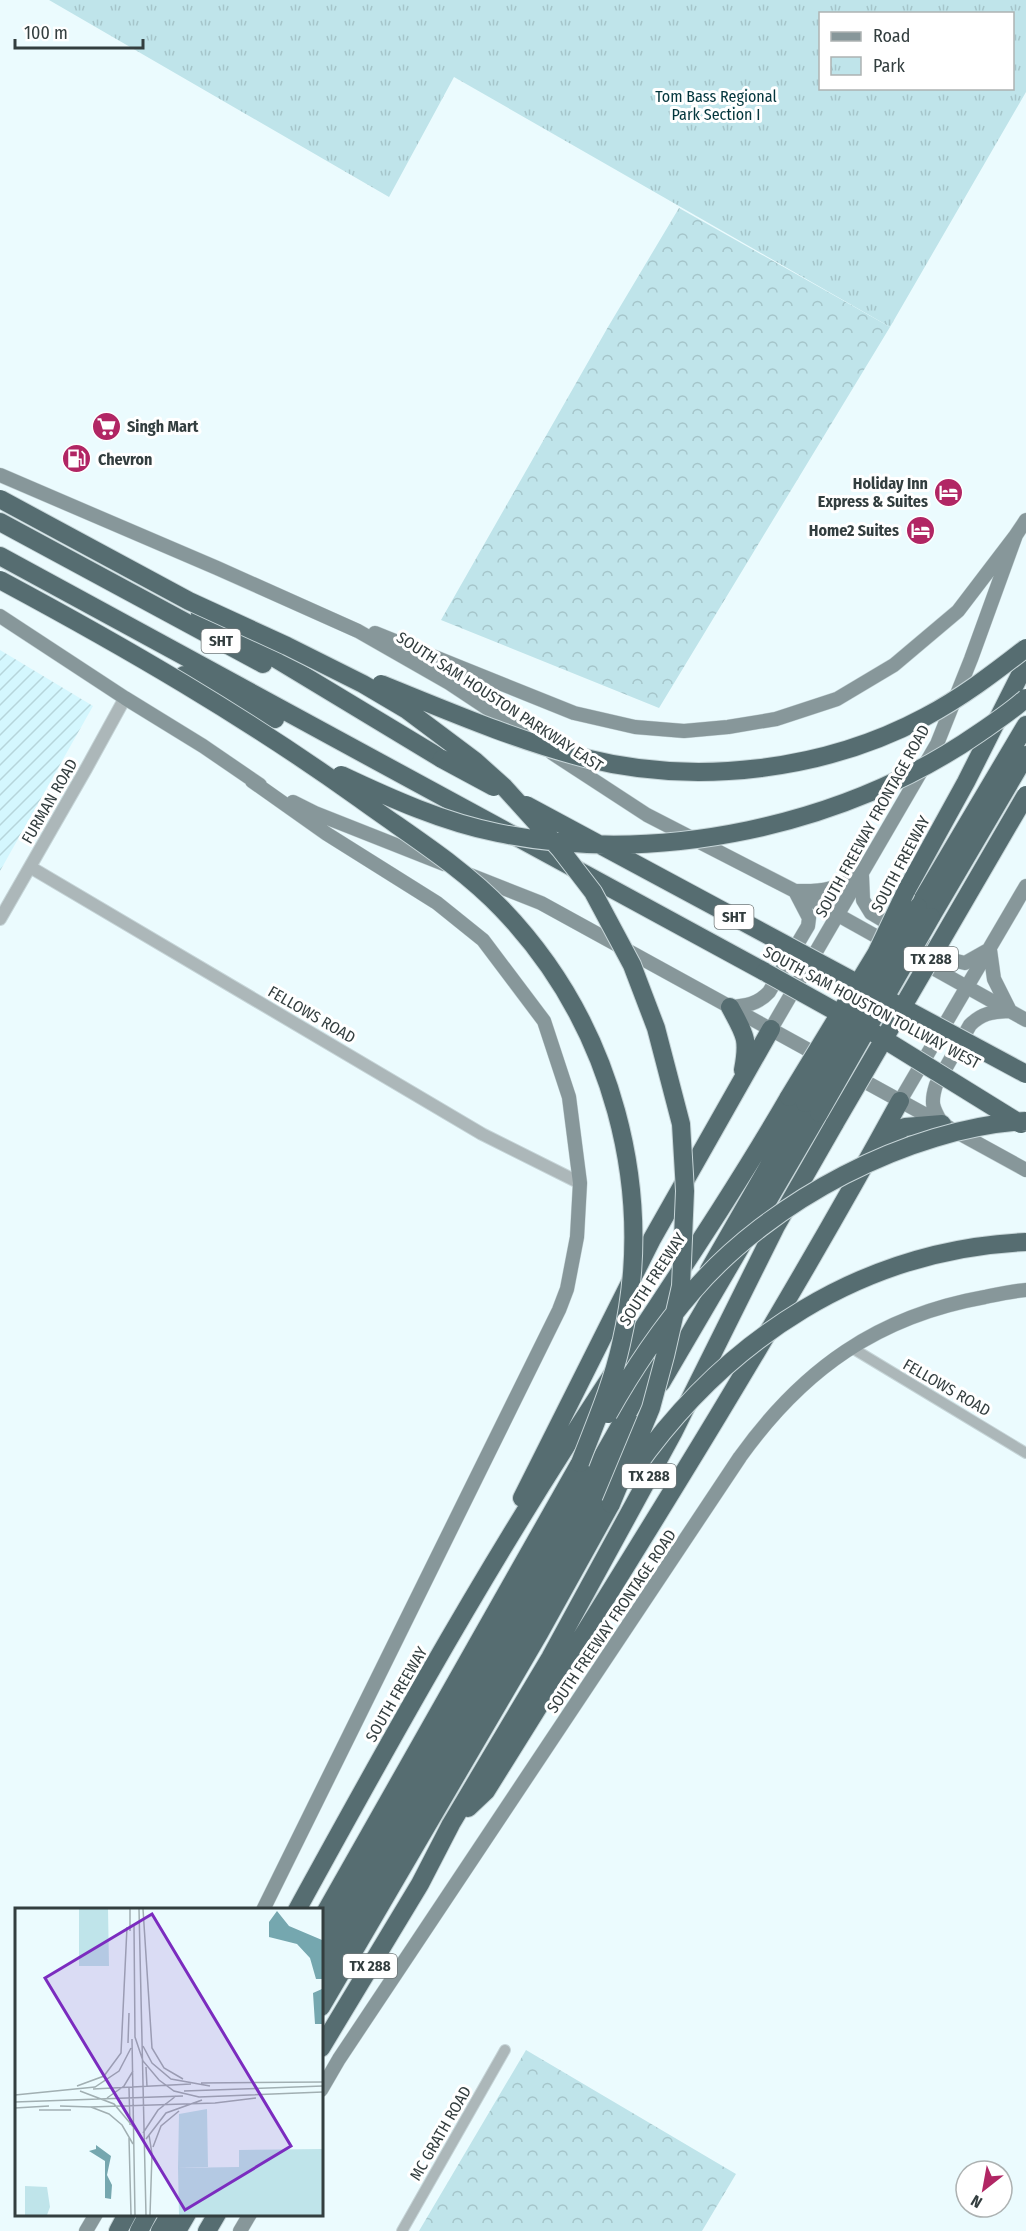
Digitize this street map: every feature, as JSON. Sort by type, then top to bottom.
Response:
[{"type":"highway","points":[[0,497],[189,601],[363,684],[407,710],[475,761],[504,787],[560,849],[593,892],[632,965],[656,1028],[681,1124],[685,1191],[681,1286],[651,1408],[611,1504],[540,1632],[322,2005]]},
{"type":"highway","points":[[0,497],[442,759]]},
{"type":"highway","name":"SHT","points":[[0,522],[442,759]]},
{"type":"highway","name":"SHT","points":[[0,556],[413,782]]},
{"type":"highway","points":[[0,581],[222,695],[413,782]]},
{"type":"highway","points":[[0,581],[196,692],[304,758],[429,848],[501,908],[563,987],[608,1081],[623,1134],[632,1182],[633,1250],[629,1300],[622,1343],[580,1463]]},
{"type":"highway","points":[[287,646],[503,733],[540,745],[629,767],[702,771],[744,770],[786,763],[826,755],[890,734],[962,696],[1026,648]]},
{"type":"highway","name":"SOUTH FREEWAY","points":[[298,1908],[444,1649],[561,1454],[713,1221],[805,1104],[906,891],[966,782],[1026,663]]},
{"type":"highway","points":[[304,758],[394,800],[465,825],[500,834],[592,845],[685,840],[787,822],[875,790],[945,757],[1026,698]]},
{"type":"highway","points":[[924,912],[1026,725]]},
{"type":"highway","points":[[322,1947],[805,1104],[924,912],[1026,755]]},
{"type":"highway","name":"SOUTH SAM HOUSTON TOLLWAY WEST","points":[[442,759],[1026,1074]]},
{"type":"highway","name":"SOUTH SAM HOUSTON TOLLWAY WEST","points":[[413,782],[1026,1112]]},
{"type":"highway","name":"TX 288","points":[[322,2046],[420,1884],[452,1824],[561,1638],[673,1433],[776,1226],[1026,795]]},
{"type":"highway","points":[[765,972],[869,1030],[1026,1127]]},
{"type":"highway","points":[[730,1007],[745,1037],[747,1050],[740,1085]]},
{"type":"highway","points":[[444,1649],[652,1239],[771,1029]]},
{"type":"highway","points":[[452,1824],[486,1791],[664,1507],[738,1384],[900,1101]]},
{"type":"highway","points":[[322,1976],[531,1615],[670,1366],[805,1104]]},
{"type":"highway","points":[[322,1918],[621,1391],[694,1289],[736,1249],[769,1222],[830,1182],[880,1157],[927,1140],[1008,1122],[1026,1121]]},
{"type":"highway","points":[[877,1143],[905,1127],[942,1124]]},
{"type":"highway","points":[[611,1504],[673,1420],[713,1378],[780,1323],[831,1293],[901,1264],[968,1249],[1026,1242]]},
{"type":"highway","points":[[118,2231],[126,2216]]},
{"type":"highway","points":[[139,2231],[147,2216]]},
{"type":"highway","points":[[151,2231],[159,2216]]},
{"type":"highway","points":[[207,2231],[216,2216]]},
{"type":"highway","points":[[160,2231],[180,2220]]},
{"type":"main road","name":"SOUTH SAM HOUSTON PARKWAY EAST","points":[[0,475],[358,631],[449,683],[646,815],[795,891],[1026,1020]]},
{"type":"main road","name":"SOUTH FREEWAY FRONTAGE ROAD","points":[[771,1029],[937,744],[1016,535],[1026,520]]},
{"type":"main road","points":[[358,631],[382,635],[574,713],[635,727],[684,731],[728,727],[776,719],[837,699],[894,665],[958,611],[1016,535]]},
{"type":"main road","points":[[0,616],[124,698],[203,746],[327,834],[437,903],[483,940],[544,1021],[569,1097],[580,1183],[577,1237],[567,1288],[559,1310],[264,1908]]},
{"type":"main road","points":[[252,782],[315,813],[541,903],[1026,1170]]},
{"type":"main road","points":[[730,1007],[745,1006],[762,1000],[770,992],[807,926],[809,918],[795,891],[820,892],[833,889],[862,874],[862,900],[871,913],[948,959],[965,963],[990,950]]},
{"type":"main road","points":[[900,1101],[1026,886]]},
{"type":"main road","points":[[942,1124],[932,1107],[932,1096],[970,1025],[988,1012],[1010,1011],[994,979],[990,950]]},
{"type":"main road","name":"SOUTH FREEWAY FRONTAGE ROAD","points":[[322,2088],[339,2059],[758,1432],[782,1404],[808,1379],[838,1356],[877,1332],[950,1303],[1026,1290]]},
{"type":"main road","points":[[87,2231],[95,2216]]},
{"type":"main road","points":[[240,2231],[249,2216]]},
{"type":"street","name":"FURMAN ROAD","points":[[0,919],[124,698]]},
{"type":"street","name":"FELLOWS ROAD","points":[[30,867],[482,1134],[580,1183]]},
{"type":"street","name":"FELLOWS ROAD","points":[[852,1348],[1026,1453]]},
{"type":"street","name":"MC GRATH ROAD","points":[[402,2231],[505,2050]]},
{"type":"shaded area","points":[[0,650],[93,706],[0,871]]},
{"type":"green space","name":"Tom Bass Regional Park Section I","points":[[49,0],[1026,0],[1026,92],[890,327],[454,77],[389,197]]},
{"type":"green space","points":[[679,208],[890,327],[659,708],[441,620],[608,327]]},
{"type":"green space","points":[[526,2050],[736,2174],[702,2231],[419,2231]]},
{"type":"place","name":"Singh Mart","points":[[106,426]]},
{"type":"place","name":"Chevron","points":[[77,459]]},
{"type":"place","name":"Holiday Inn Express & Suites","points":[[949,492]]},
{"type":"place","name":"Home2 Suites","points":[[920,530]]}]
